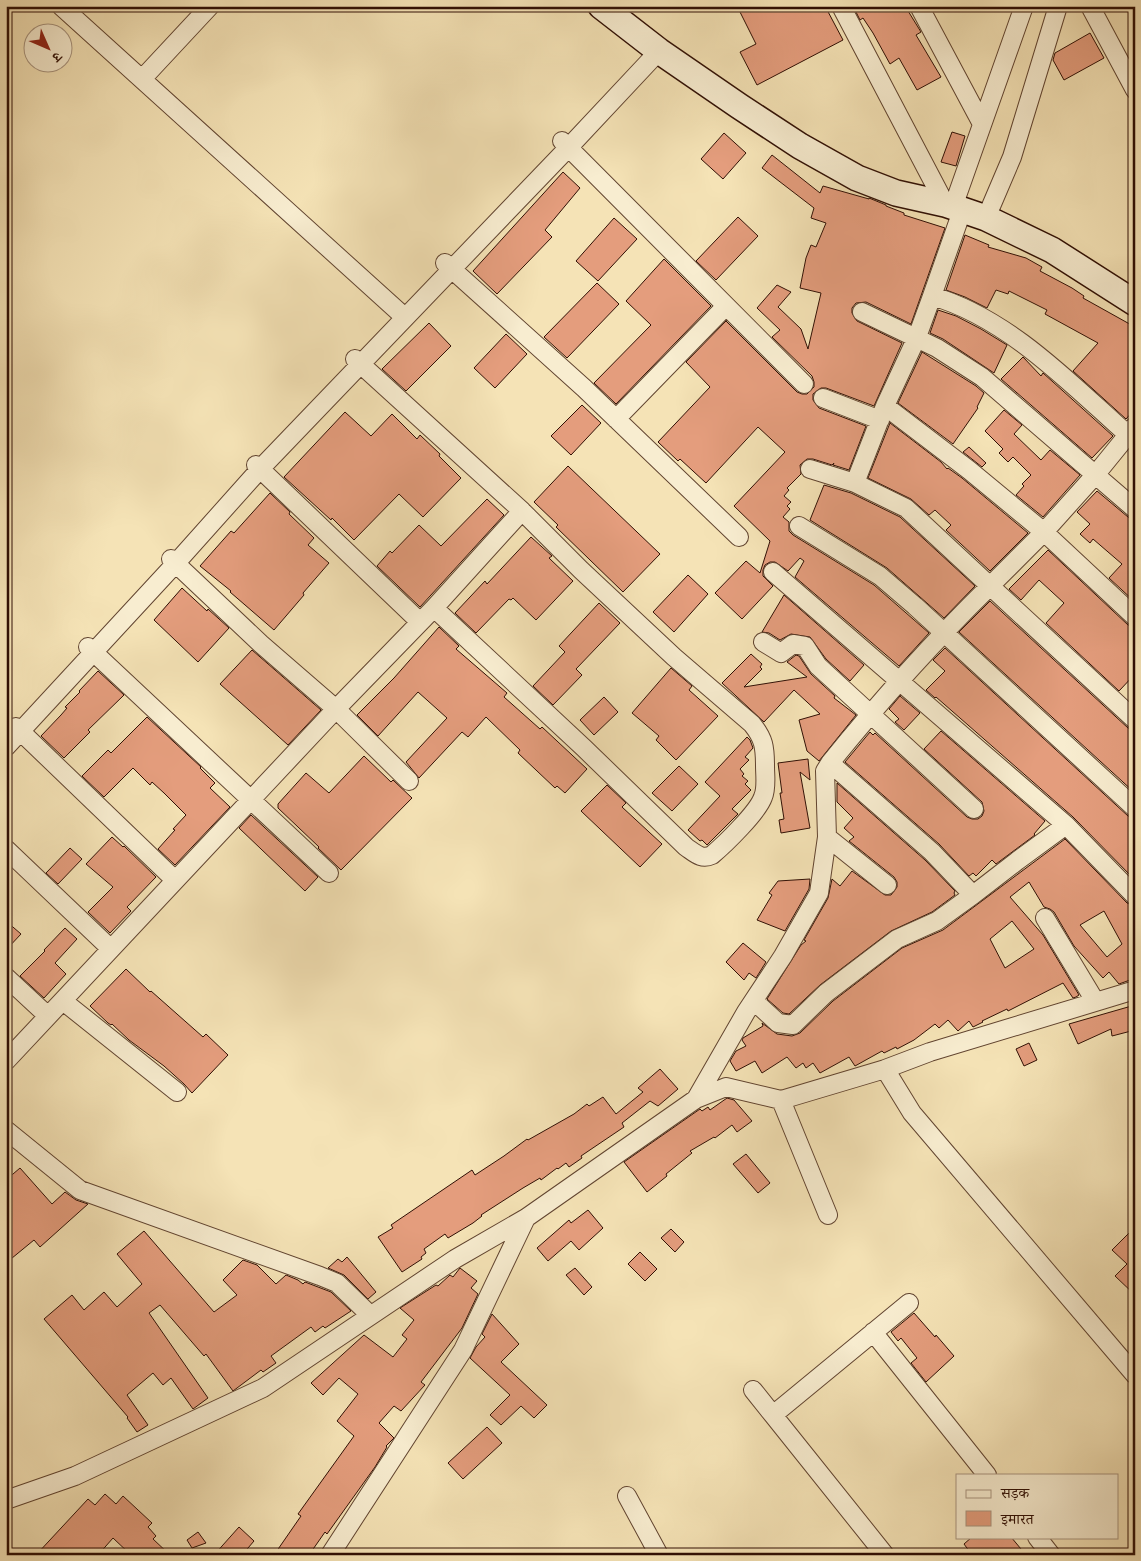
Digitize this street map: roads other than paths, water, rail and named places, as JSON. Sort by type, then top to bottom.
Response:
[{"type":"street","points":[[61,6],[399,312]]},
{"type":"street","points":[[142,79],[210,6]]},
{"type":"street","points":[[601,6],[659,51],[800,146],[857,178],[896,193],[962,210],[1052,250],[1135,303]]},
{"type":"street","points":[[841,6],[962,210]]},
{"type":"street","points":[[919,6],[982,124]]},
{"type":"street","points":[[855,483],[882,413],[917,338],[932,296],[962,210],[982,124],[1024,6]]},
{"type":"street","points":[[962,210],[1012,157],[1058,6]]},
{"type":"street","points":[[1090,6],[1135,90]]},
{"type":"street","points":[[6,747],[14,732],[174,561],[258,467],[565,144],[612,100],[659,51]]},
{"type":"street","points":[[565,144],[804,384]]},
{"type":"street","points":[[358,362],[399,312],[449,266]]},
{"type":"street","points":[[449,266],[616,419],[738,537]]},
{"type":"street","points":[[696,1099],[820,893],[826,837],[825,771],[830,763],[871,712],[943,632],[1044,532],[1096,474],[1131,430],[1010,334],[950,301],[932,296]]},
{"type":"street","points":[[616,419],[726,306]]},
{"type":"street","points":[[862,312],[917,338],[982,377],[1135,509]]},
{"type":"street","points":[[358,362],[522,511],[588,577],[674,657],[752,724],[758,732],[764,747],[765,789],[764,796],[756,810],[712,855],[705,858],[699,856],[686,847],[584,748],[434,608]]},
{"type":"street","points":[[823,398],[882,413],[969,470],[1044,532],[1135,617]]},
{"type":"street","points":[[258,467],[420,622]]},
{"type":"street","points":[[810,469],[855,483],[906,508],[1135,720]]},
{"type":"street","points":[[6,1062],[336,709],[434,608],[522,511]]},
{"type":"street","points":[[799,526],[880,576],[1135,808]]},
{"type":"street","points":[[174,561],[261,644],[336,709],[409,781]]},
{"type":"street","points":[[773,572],[900,680],[1066,826],[1135,896]]},
{"type":"street","points":[[763,642],[781,653],[793,644],[805,646],[818,666],[871,712],[974,809]]},
{"type":"street","points":[[91,649],[329,873]]},
{"type":"street","points":[[14,732],[175,880]]},
{"type":"street","points":[[830,763],[932,852],[973,896]]},
{"type":"street","points":[[754,1001],[778,1023],[793,1025],[826,993],[897,939],[937,921],[1066,826]]},
{"type":"street","points":[[826,837],[887,885]]},
{"type":"street","points":[[6,849],[111,949]]},
{"type":"street","points":[[1045,918],[1095,1001]]},
{"type":"street","points":[[6,977],[48,1016]]},
{"type":"street","points":[[6,1500],[75,1476],[263,1388],[455,1259],[526,1218],[696,1099],[726,1087],[781,1100],[885,1070],[930,1052],[1135,990]]},
{"type":"street","points":[[63,1001],[177,1092]]},
{"type":"street","points":[[885,1070],[912,1113],[1135,1375]]},
{"type":"street","points":[[781,1100],[828,1215]]},
{"type":"street","points":[[6,1130],[80,1190],[320,1276],[337,1284],[370,1315]]},
{"type":"street","points":[[330,1555],[463,1350],[526,1218]]},
{"type":"street","points":[[773,1415],[909,1303]]},
{"type":"street","points":[[873,1332],[986,1474]]},
{"type":"street","points":[[753,1390],[885,1555]]},
{"type":"street","points":[[627,1496],[659,1555]]},
{"type":"street","points":[[1038,1538],[1051,1555]]}]
